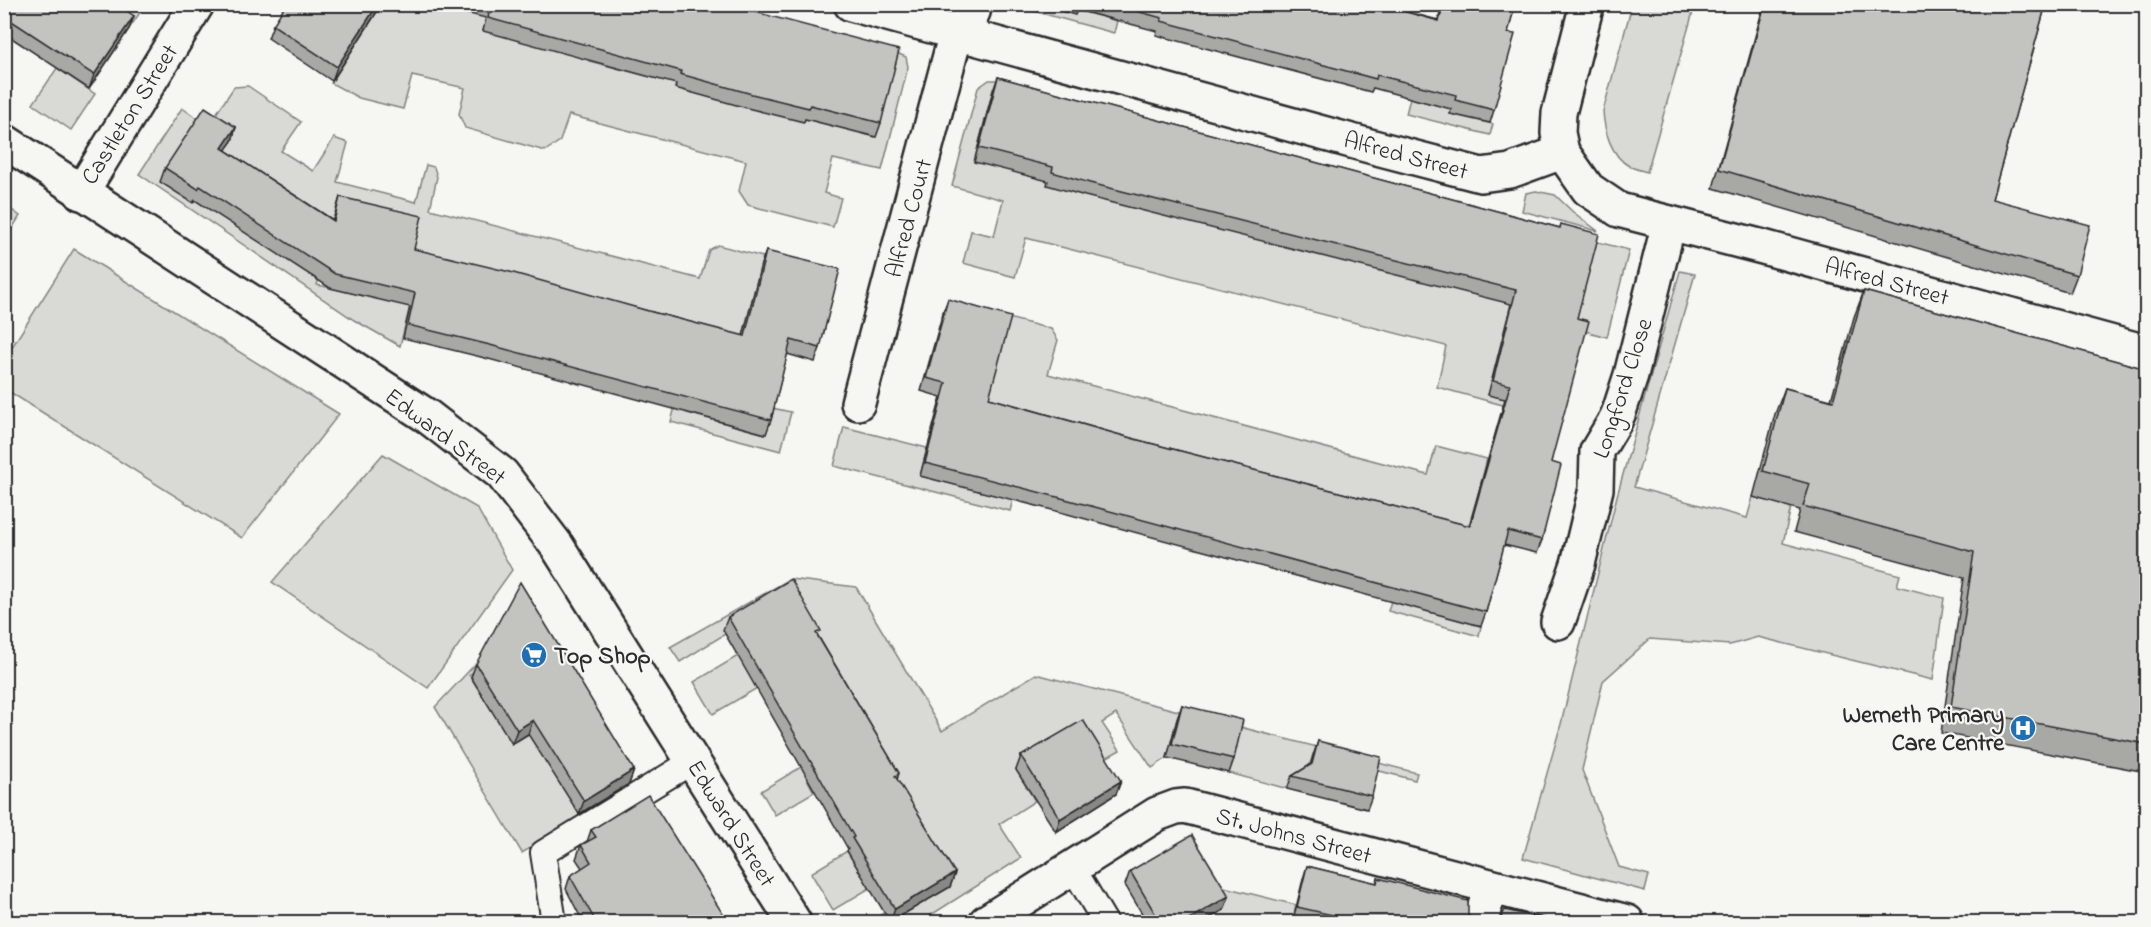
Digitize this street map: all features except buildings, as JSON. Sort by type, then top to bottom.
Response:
[{"type":"street","name":"Castleton Street","points":[[81,193],[197,4]]},
{"type":"street","name":"Alfred Street","points":[[851,4],[1481,175],[1510,171],[1562,152],[1588,189],[1619,210],[2146,352]]},
{"type":"street","points":[[956,33],[973,12],[975,4]]},
{"type":"street","points":[[1562,152],[1558,133],[1558,113],[1587,4]]},
{"type":"street","name":"Alfred Court","points":[[858,403],[956,33]]},
{"type":"street","name":"Edward Street","points":[[4,141],[427,416],[502,474],[557,546],[794,922]]},
{"type":"street","name":"Longford Close","points":[[1558,622],[1578,564],[1596,489],[1597,451],[1616,421],[1619,412],[1669,223]]},
{"type":"street","name":"St. Johns Street","points":[[987,922],[1157,814],[1185,806],[1627,922]]},
{"type":"street","points":[[1481,922],[1490,887]]},
{"type":"lane","points":[[554,922],[543,853],[693,761]]},
{"type":"lane","points":[[1072,868],[1105,922]]},
{"type":"shaded area","points":[[355,4],[490,5],[483,31],[604,5],[589,61],[666,81],[689,10],[676,88],[753,109],[825,34],[899,54],[906,57],[908,67],[882,170],[833,159],[824,193],[841,198],[833,227],[748,205],[739,191],[746,161],[569,115],[560,141],[545,151],[465,128],[459,114],[465,88],[412,76],[403,109],[359,98],[331,83],[374,17]]},
{"type":"shaded area","points":[[92,5],[145,5],[129,29]]},
{"type":"shaded area","points":[[1027,5],[1076,10],[1117,21],[1114,33],[1026,9]]},
{"type":"shaded area","points":[[1632,5],[1695,5],[1647,172],[1629,166],[1617,156],[1607,134],[1603,111]]},
{"type":"shaded area","points":[[57,68],[95,94],[71,130],[33,104]]},
{"type":"shaded area","points":[[989,80],[998,80],[1029,97],[993,89],[974,162],[1394,199],[1376,270],[1415,279],[1520,222],[1629,250],[1607,337],[1574,328],[1488,394],[1512,401],[1510,407],[1437,387],[1446,346],[1026,238],[1015,277],[963,263],[971,231],[994,236],[1003,200],[952,186],[978,88]]},
{"type":"shaded area","points":[[248,86],[301,122],[281,151],[313,171],[334,138],[348,143],[337,182],[416,202],[426,165],[434,167],[437,177],[430,209],[700,279],[709,250],[718,245],[763,257],[742,342],[703,357],[687,413],[765,434],[772,408],[791,412],[781,451],[671,422],[693,338],[599,313],[581,385],[572,382],[590,310],[507,288],[490,359],[481,357],[498,284],[420,266],[400,346],[354,320],[139,174],[182,108],[200,120],[193,202],[208,126],[234,87]],"holes":[[[320,275],[360,294],[317,285]]]},
{"type":"shaded area","points":[[1410,98],[1451,109],[1450,114],[1493,124],[1490,135],[1406,114]]},
{"type":"shaded area","points":[[1536,191],[1555,195],[1598,231],[1522,211],[1526,193]]},
{"type":"shaded area","points":[[5,205],[20,216],[5,240]]},
{"type":"shaded area","points":[[74,249],[339,414],[242,538],[5,389],[5,358]]},
{"type":"shaded area","points":[[1680,271],[1695,274],[1634,487],[1747,518],[1753,497],[1791,507],[1783,543],[1900,575],[1897,586],[1944,598],[1933,680],[1758,637],[1730,645],[1650,639],[1603,681],[1582,770],[1619,867],[1649,875],[1645,891],[1523,858],[1561,724],[1617,496]]},
{"type":"shaded area","points":[[954,304],[1051,329],[1058,340],[1048,374],[1428,475],[1436,446],[1487,459],[1468,535],[1406,605],[1481,626],[1479,636],[1388,611],[1391,601],[1197,549],[1216,475],[1133,453],[1113,527],[1105,524],[1033,426],[1010,511],[834,466],[844,427],[927,448],[920,476],[995,495]]},
{"type":"shaded area","points":[[383,454],[477,508],[512,570],[428,688],[272,582]]},
{"type":"shaded area","points":[[790,579],[856,587],[942,731],[1036,674],[1417,773],[1415,780],[1313,754],[1303,793],[1229,773],[1238,734],[1177,719],[1167,758],[1152,768],[1116,714],[1102,723],[1120,750],[1097,763],[1016,770],[1035,801],[999,824],[1021,858],[920,922],[868,922],[884,913],[866,740],[805,775],[814,792],[775,815],[761,791],[831,749],[786,671],[713,714],[694,682],[738,656],[725,634],[680,662],[670,647]]},
{"type":"shaded area","points":[[481,658],[485,664],[469,675],[490,707],[579,703],[536,745],[581,817],[522,853],[435,707]]},
{"type":"shaded area","points":[[847,851],[870,888],[833,910],[811,873]]},
{"type":"shaded area","points":[[1224,887],[1296,905],[1293,919],[1305,922],[1202,922],[1224,910],[1214,892]]},
{"type":"place","name":"Top Shop","points":[[534,655]]},
{"type":"place","name":"Werneth Primary Care Centre","points":[[2023,728]]}]
